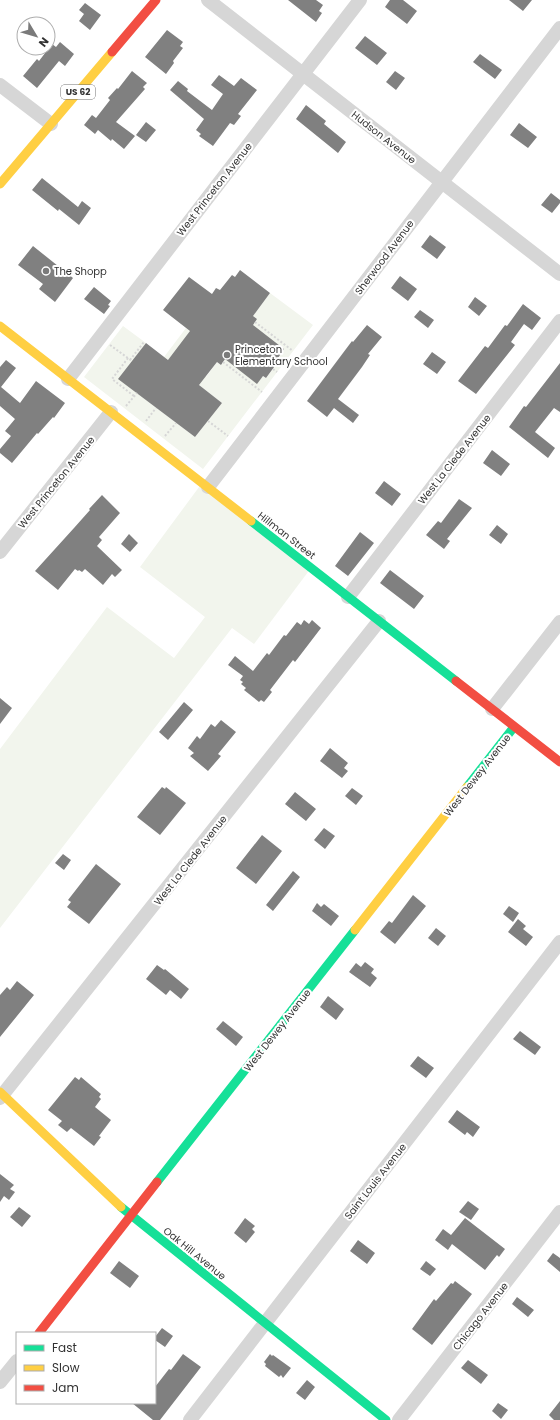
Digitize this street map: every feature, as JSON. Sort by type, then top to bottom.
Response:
[{"type":"street","name":"US 62","points":[[0,184],[156,0]]},
{"type":"street","name":"Hudson Avenue","points":[[208,0],[560,274]]},
{"type":"street","name":"West Princeton Avenue","points":[[68,379],[360,0]]},
{"type":"street","name":"Sherwood Avenue","points":[[208,487],[560,28]]},
{"type":"street","points":[[0,85],[51,124]]},
{"type":"street","name":"West La Clede Avenue","points":[[348,597],[560,321]]},
{"type":"street","name":"Hillman Street","points":[[0,326],[68,379],[118,410],[208,487],[560,762]]},
{"type":"street","name":"West Princeton Avenue","points":[[0,552],[118,410]]},
{"type":"street","name":"West La Clede Avenue","points":[[1,1095],[379,621]]},
{"type":"street","points":[[492,709],[560,622]]},
{"type":"street","name":"West Dewey Avenue","points":[[40,1332],[514,727]]},
{"type":"street","name":"Saint Louis Avenue","points":[[190,1420],[560,942]]},
{"type":"street","name":"Oak Hill Avenue","points":[[1,1095],[115,1202],[386,1420]]},
{"type":"street","name":"Chicago Avenue","points":[[399,1420],[560,1212]]},
{"type":"street","points":[[0,1382],[16,1362]]},
{"type":"path","points":[[254,322],[293,351]]},
{"type":"path","points":[[134,396],[112,379],[144,342]]},
{"type":"path","points":[[109,344],[130,360]]},
{"type":"path","points":[[223,362],[262,392]]},
{"type":"path","points":[[273,369],[277,372]]},
{"type":"path","points":[[118,410],[137,393]]},
{"type":"path","points":[[144,424],[156,408]]},
{"type":"path","points":[[208,421],[228,436]]},
{"type":"path","points":[[163,438],[176,423]]},
{"type":"shaded area","points":[[270,293],[313,325],[203,469],[84,377],[123,326],[146,343],[119,379],[195,437],[222,403],[196,383],[202,374],[206,377],[217,362],[221,365],[225,359],[266,378],[280,360],[278,358],[284,349],[252,325],[257,319],[253,316]]},
{"type":"shaded area","points":[[186,328],[204,342],[172,363],[164,357]]},
{"type":"shaded area","points":[[202,483],[311,568],[254,644],[232,628],[0,928],[0,749],[107,607],[174,658],[205,617],[140,567]]},
{"type":"building","points":[[288,0],[316,0],[323,5],[319,11],[322,13],[316,22]]},
{"type":"building","points":[[390,0],[403,0],[417,11],[407,24],[385,7]]},
{"type":"building","points":[[509,0],[532,0],[523,11]]},
{"type":"building","points":[[85,3],[101,15],[90,30],[79,21],[84,14],[79,10]]},
{"type":"building","points":[[167,30],[183,42],[180,46],[183,48],[173,61],[174,63],[166,74],[145,57]]},
{"type":"building","points":[[365,36],[387,53],[377,65],[355,48]]},
{"type":"building","points":[[60,42],[74,54],[65,66],[59,61],[37,88],[23,76],[37,59],[39,61],[43,56],[56,56],[56,47]]},
{"type":"building","points":[[480,54],[502,70],[495,79],[473,62]]},
{"type":"building","points":[[132,71],[147,83],[143,87],[145,89],[116,122],[135,136],[124,149],[112,139],[111,141],[98,130],[95,134],[84,125],[92,115],[96,118],[110,100],[108,98],[117,88],[118,89]]},
{"type":"building","points":[[395,71],[405,78],[396,90],[386,82]]},
{"type":"building","points":[[219,75],[234,86],[241,78],[257,90],[238,114],[241,116],[234,125],[230,123],[213,146],[199,136],[201,134],[196,130],[204,119],[170,90],[178,81],[188,89],[187,91],[212,110],[223,94],[211,85]]},
{"type":"building","points":[[306,105],[326,121],[324,124],[346,142],[338,153],[296,119]]},
{"type":"building","points":[[146,122],[156,130],[146,142],[136,135]]},
{"type":"building","points":[[519,123],[537,137],[528,148],[510,135]]},
{"type":"building","points":[[42,178],[78,207],[82,201],[91,208],[79,225],[59,209],[58,211],[32,190]]},
{"type":"building","points":[[551,193],[560,200],[560,203],[552,213],[541,205]]},
{"type":"building","points":[[430,235],[446,247],[437,259],[421,247]]},
{"type":"building","name":"The Shopp","points":[[33,246],[73,278],[55,302],[39,289],[43,284],[18,265]]},
{"type":"building","name":"Princeton Elementary School","points":[[240,270],[270,293],[253,316],[257,319],[253,325],[284,349],[278,358],[280,359],[266,378],[263,376],[257,384],[225,359],[221,365],[217,362],[199,385],[222,403],[195,437],[118,379],[146,343],[168,360],[190,331],[163,310],[189,277],[212,294],[216,288],[220,290],[232,275],[235,277]]},
{"type":"building","points":[[400,276],[417,289],[408,301],[391,288]]},
{"type":"building","points":[[94,287],[111,301],[108,305],[110,306],[104,314],[84,299]]},
{"type":"building","points":[[475,297],[487,306],[479,316],[468,307]]},
{"type":"building","points":[[523,304],[541,318],[532,330],[524,324],[511,342],[515,345],[476,394],[458,381],[485,346],[488,348],[505,325],[507,326]]},
{"type":"building","points":[[420,310],[434,320],[428,328],[414,317]]},
{"type":"building","points":[[367,325],[382,337],[368,354],[370,355],[338,399],[359,415],[353,423],[334,408],[327,417],[307,401],[352,341],[353,342]]},
{"type":"building","points":[[432,352],[446,362],[437,374],[423,364]]},
{"type":"building","points":[[6,360],[16,368],[1,387],[20,403],[36,381],[65,403],[54,418],[53,417],[38,434],[37,433],[12,463],[0,453],[0,449],[11,436],[5,431],[15,419],[0,406],[0,367]]},
{"type":"building","points":[[560,363],[560,412],[554,408],[535,432],[555,448],[548,458],[509,427],[524,406],[526,407]]},
{"type":"building","points":[[492,450],[510,464],[501,476],[483,463]]},
{"type":"building","points":[[384,481],[401,494],[392,506],[375,493]]},
{"type":"building","points":[[102,495],[120,513],[99,537],[102,540],[97,546],[122,570],[115,577],[112,574],[103,585],[85,569],[82,572],[75,569],[58,590],[35,571]]},
{"type":"building","points":[[459,499],[472,508],[447,539],[450,541],[444,549],[426,535],[438,521],[441,523]]},
{"type":"building","points":[[497,525],[508,534],[501,544],[489,535]]},
{"type":"building","points":[[360,532],[374,543],[348,576],[335,566]]},
{"type":"building","points":[[129,534],[138,543],[130,552],[121,544]]},
{"type":"building","points":[[390,570],[424,596],[414,609],[380,583]]},
{"type":"building","points":[[304,620],[309,624],[312,620],[321,628],[295,662],[293,660],[270,690],[272,692],[264,702],[261,700],[259,702],[244,690],[246,688],[241,684],[243,682],[240,680],[243,676],[228,665],[235,656],[253,671],[267,653],[269,655],[284,635],[286,636],[297,622],[301,625]]},
{"type":"building","points":[[0,698],[12,708],[0,724]]},
{"type":"building","points":[[184,702],[193,710],[168,740],[159,732]]},
{"type":"building","points":[[221,720],[236,732],[218,754],[221,756],[208,771],[190,756],[194,753],[188,748],[197,736],[200,739],[211,724],[215,727]]},
{"type":"building","points":[[330,748],[348,763],[344,768],[348,771],[342,778],[320,761]]},
{"type":"building","points":[[162,787],[165,789],[166,787],[186,803],[160,835],[137,817]]},
{"type":"building","points":[[352,788],[363,796],[356,805],[345,796]]},
{"type":"building","points":[[295,792],[316,809],[306,821],[285,804]]},
{"type":"building","points":[[324,828],[335,836],[325,849],[314,840]]},
{"type":"building","points":[[262,835],[282,851],[256,884],[236,868]]},
{"type":"building","points":[[63,854],[71,860],[64,870],[55,863]]},
{"type":"building","points":[[96,864],[121,884],[89,924],[67,907],[71,902],[68,900]]},
{"type":"building","points":[[293,871],[300,877],[273,911],[266,905]]},
{"type":"building","points":[[413,895],[426,906],[395,944],[380,932],[389,921],[392,923]]},
{"type":"building","points":[[317,903],[321,907],[324,904],[339,916],[331,926],[312,911]]},
{"type":"building","points":[[509,906],[519,913],[513,922],[503,914]]},
{"type":"building","points":[[518,919],[526,926],[523,929],[533,937],[526,946],[508,932]]},
{"type":"building","points":[[436,928],[446,936],[438,946],[428,938]]},
{"type":"building","points":[[365,962],[374,969],[371,973],[377,978],[370,987],[349,972],[356,963],[361,967]]},
{"type":"building","points":[[157,965],[164,970],[165,969],[189,989],[181,999],[170,990],[166,995],[146,979]]},
{"type":"building","points":[[17,981],[34,995],[0,1037],[0,995],[7,987],[10,990]]},
{"type":"building","points":[[328,996],[344,1009],[336,1020],[320,1007]]},
{"type":"building","points":[[223,1021],[243,1037],[236,1046],[216,1029]]},
{"type":"building","points":[[520,1031],[541,1047],[535,1055],[513,1039]]},
{"type":"building","points":[[418,1056],[434,1068],[426,1078],[410,1066]]},
{"type":"building","points":[[75,1077],[79,1080],[81,1077],[101,1094],[99,1097],[101,1099],[95,1107],[111,1120],[99,1136],[101,1137],[94,1146],[71,1128],[67,1132],[58,1125],[62,1121],[48,1110]]},
{"type":"building","points":[[457,1110],[480,1127],[473,1137],[467,1132],[465,1135],[448,1122]]},
{"type":"building","points":[[0,1174],[14,1185],[10,1189],[15,1192],[9,1200],[4,1196],[0,1202]]},
{"type":"building","points":[[468,1201],[479,1209],[471,1220],[459,1212]]},
{"type":"building","points":[[19,1207],[31,1216],[22,1227],[10,1217]]},
{"type":"building","points":[[245,1218],[255,1226],[252,1229],[255,1232],[246,1243],[234,1233]]},
{"type":"building","points":[[465,1218],[505,1249],[499,1257],[497,1255],[485,1270],[452,1244],[448,1250],[435,1240],[443,1229],[451,1235]]},
{"type":"building","points":[[358,1240],[375,1253],[367,1264],[350,1251]]},
{"type":"building","points":[[553,1253],[560,1258],[560,1272],[547,1261]]},
{"type":"building","points":[[119,1261],[139,1276],[130,1288],[110,1273]]},
{"type":"building","points":[[426,1261],[436,1269],[430,1276],[420,1269]]},
{"type":"building","points":[[455,1281],[472,1294],[432,1345],[412,1329],[434,1299],[436,1301],[451,1283],[453,1284]]},
{"type":"building","points":[[517,1297],[534,1310],[528,1317],[512,1304]]},
{"type":"building","points":[[162,1328],[173,1336],[165,1347],[156,1341],[156,1336]]},
{"type":"building","points":[[183,1354],[201,1367],[160,1420],[153,1420],[133,1404],[156,1404],[156,1386],[169,1369],[171,1370]]},
{"type":"building","points":[[270,1354],[291,1368],[283,1378],[281,1375],[279,1377],[265,1366],[266,1364],[264,1362]]},
{"type":"building","points":[[468,1360],[488,1375],[481,1384],[461,1368]]},
{"type":"building","points":[[307,1380],[315,1387],[305,1400],[296,1393]]},
{"type":"building","points":[[560,1401],[560,1420],[554,1420],[549,1415]]},
{"type":"building","points":[[498,1403],[508,1410],[501,1419],[492,1411]]},
{"type":"traffic: fast","points":[[251,521],[456,681]]},
{"type":"traffic: fast","points":[[467,787],[514,727]]},
{"type":"traffic: fast","points":[[157,1182],[355,930]]},
{"type":"traffic: fast","points":[[121,1207],[386,1420]]},
{"type":"traffic: slow","points":[[0,184],[112,52]]},
{"type":"traffic: slow","points":[[0,326],[251,521]]},
{"type":"traffic: slow","points":[[355,930],[467,787]]},
{"type":"traffic: slow","points":[[0,1092],[121,1207]]},
{"type":"traffic: jam","points":[[112,52],[156,0]]},
{"type":"traffic: jam","points":[[456,681],[560,762]]},
{"type":"traffic: jam","points":[[40,1332],[157,1182]]},
{"type":"place","name":"The Shopp","points":[[46,271]]},
{"type":"place","name":"Princeton Elementary School","points":[[227,355]]}]
